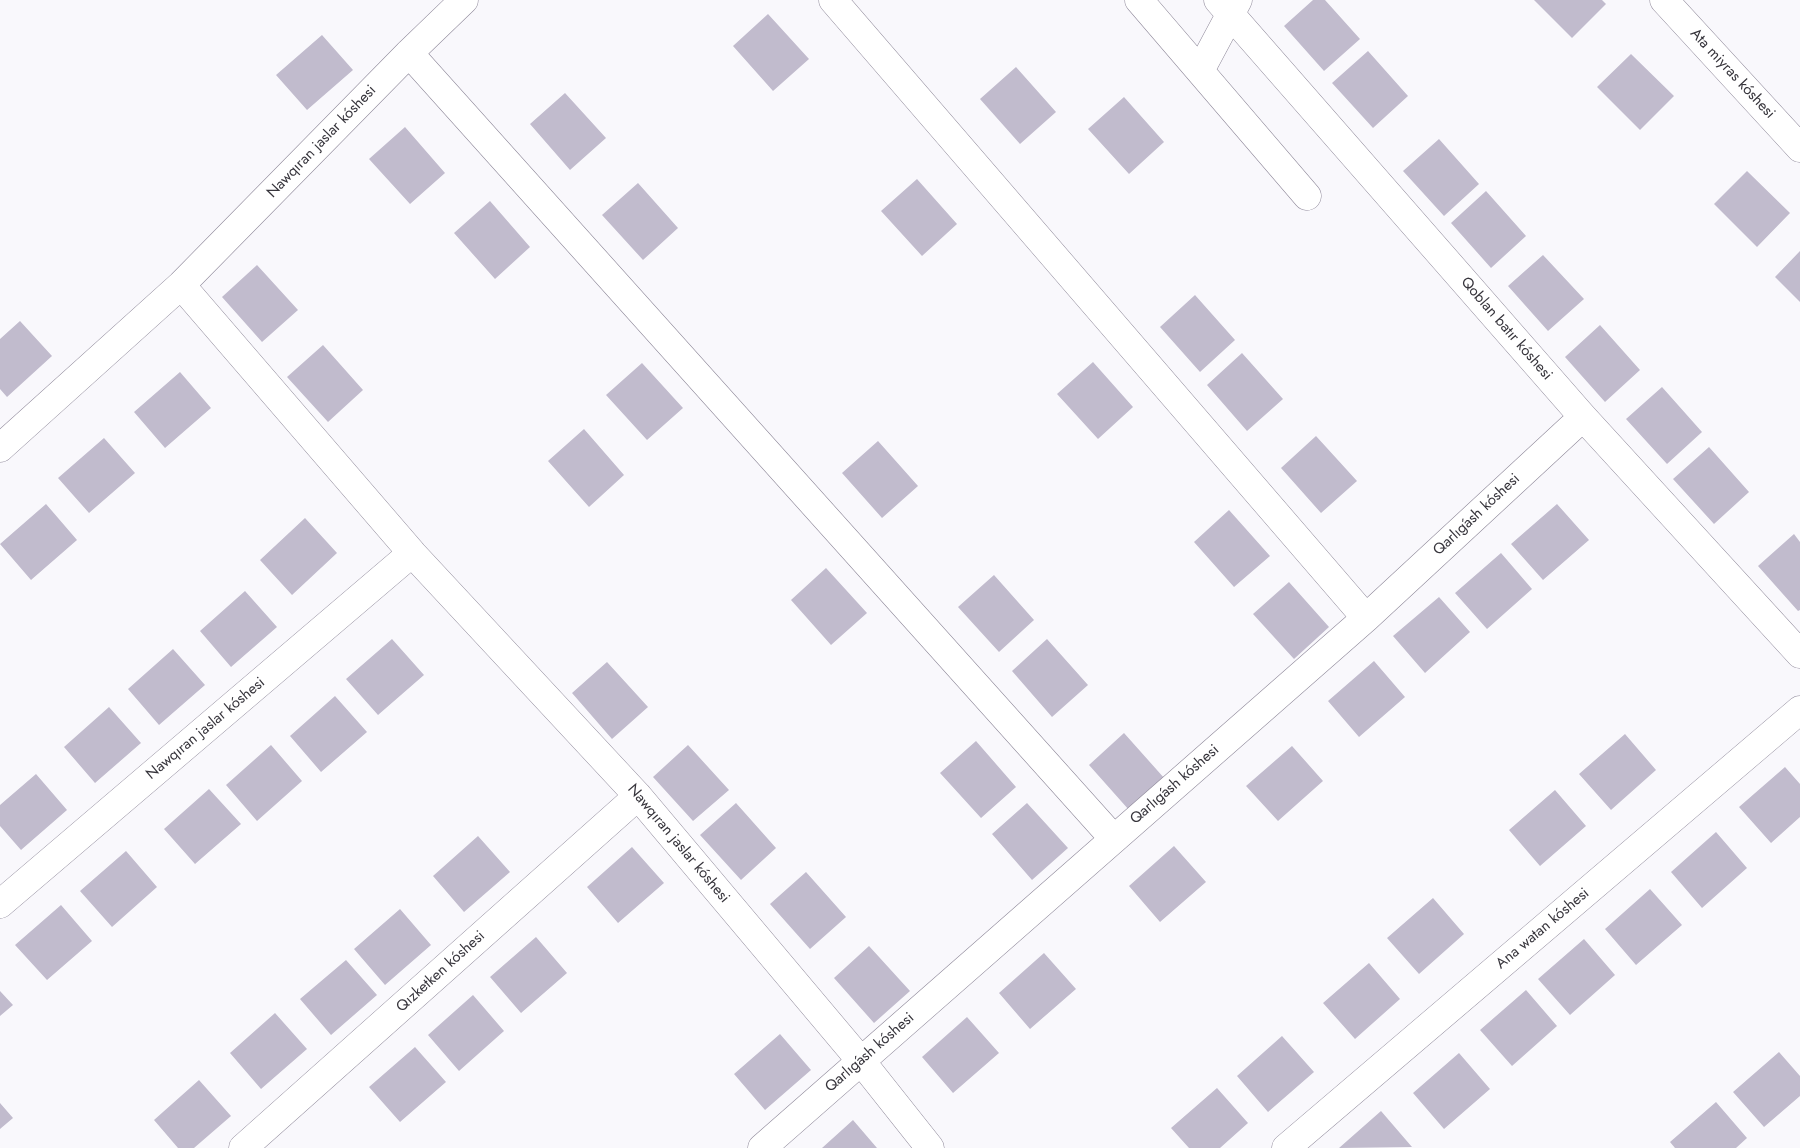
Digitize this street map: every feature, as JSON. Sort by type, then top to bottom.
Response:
[{"type":"street","name":"Nawqıran jaslar kóshesi","points":[[0,448],[181,285],[409,53],[464,0]]},
{"type":"street","points":[[833,0],[1366,618]]},
{"type":"street","points":[[1139,0],[1307,196]]},
{"type":"street","name":"Ata miyras kóshesi","points":[[1664,0],[1800,148]]},
{"type":"street","points":[[1200,71],[1229,5]]},
{"type":"street","name":"Qoblan batır kóshesi","points":[[1229,5],[1583,418],[1800,654]]},
{"type":"street","points":[[409,53],[1114,839]]},
{"type":"street","name":"Nawqıran jaslar kóshesi","points":[[181,285],[412,553],[638,796],[861,1061],[930,1148]]},
{"type":"street","name":"Qarlıǵash kóshesi","points":[[762,1148],[1366,618],[1583,418]]},
{"type":"street","name":"Nawqıran jaslar kóshesi","points":[[0,904],[412,553]]},
{"type":"street","name":"Ana watan kóshesi","points":[[1286,1148],[1800,710]]},
{"type":"street","name":"Qızketken kóshesi","points":[[243,1148],[638,796]]},
{"type":"building","points":[[1313,0],[1325,0],[1360,39],[1324,71],[1284,26]]},
{"type":"building","points":[[1534,0],[1602,0],[1606,4],[1572,38]]},
{"type":"building","points":[[768,14],[809,59],[773,91],[733,46]]},
{"type":"building","points":[[322,35],[353,70],[307,110],[276,75]]},
{"type":"building","points":[[1368,51],[1408,96],[1373,128],[1332,83]]},
{"type":"building","points":[[1631,54],[1674,96],[1640,130],[1597,87]]},
{"type":"building","points":[[1016,67],[1056,112],[1020,144],[980,99]]},
{"type":"building","points":[[565,93],[606,138],[570,170],[530,124]]},
{"type":"building","points":[[1124,97],[1164,142],[1129,174],[1088,129]]},
{"type":"building","points":[[405,127],[445,173],[410,204],[369,159]]},
{"type":"building","points":[[1439,139],[1479,184],[1444,216],[1403,171]]},
{"type":"building","points":[[1747,171],[1790,213],[1757,247],[1714,204]]},
{"type":"building","points":[[917,179],[957,224],[922,256],[881,211]]},
{"type":"building","points":[[638,183],[678,228],[643,260],[602,215]]},
{"type":"building","points":[[1486,191],[1526,236],[1491,268],[1451,223]]},
{"type":"building","points":[[490,201],[530,247],[495,279],[454,233]]},
{"type":"building","points":[[1800,251],[1800,302],[1775,277]]},
{"type":"building","points":[[1543,255],[1584,299],[1548,331],[1508,286]]},
{"type":"building","points":[[257,265],[298,310],[262,342],[222,297]]},
{"type":"building","points":[[1195,295],[1235,340],[1200,372],[1160,327]]},
{"type":"building","points":[[20,321],[52,356],[7,397],[0,389],[0,339]]},
{"type":"building","points":[[1600,325],[1640,370],[1605,402],[1565,357]]},
{"type":"building","points":[[323,345],[363,390],[328,422],[287,377]]},
{"type":"building","points":[[1242,353],[1283,399],[1247,431],[1207,385]]},
{"type":"building","points":[[1093,362],[1133,407],[1098,439],[1057,394]]},
{"type":"building","points":[[642,363],[683,408],[647,440],[606,395]]},
{"type":"building","points":[[180,372],[211,408],[165,448],[134,412]]},
{"type":"building","points":[[1662,387],[1702,432],[1667,464],[1626,419]]},
{"type":"building","points":[[584,429],[624,475],[589,507],[548,461]]},
{"type":"building","points":[[1316,436],[1357,481],[1321,513],[1281,468]]},
{"type":"building","points":[[104,438],[135,473],[89,513],[58,478]]},
{"type":"building","points":[[878,441],[918,486],[882,518],[842,473]]},
{"type":"building","points":[[1709,447],[1749,492],[1714,524],[1673,479]]},
{"type":"building","points":[[46,504],[77,540],[31,580],[0,544]]},
{"type":"building","points":[[1557,504],[1589,540],[1543,580],[1511,544]]},
{"type":"building","points":[[1229,510],[1270,556],[1234,587],[1194,542]]},
{"type":"building","points":[[305,518],[337,553],[292,595],[260,560]]},
{"type":"building","points":[[1794,534],[1800,542],[1800,610],[1798,611],[1758,566]]},
{"type":"building","points":[[1501,553],[1532,589],[1487,629],[1455,593]]},
{"type":"building","points":[[826,568],[867,613],[831,645],[791,600]]},
{"type":"building","points":[[994,575],[1034,620],[999,652],[958,607]]},
{"type":"building","points":[[1289,582],[1329,627],[1294,659],[1253,614]]},
{"type":"building","points":[[245,591],[277,627],[231,667],[200,631]]},
{"type":"building","points":[[1439,597],[1470,632],[1425,673],[1393,636]]},
{"type":"building","points":[[392,639],[424,675],[378,715],[346,679]]},
{"type":"building","points":[[1047,639],[1088,685],[1052,717],[1012,671]]},
{"type":"building","points":[[173,649],[205,685],[159,725],[128,689]]},
{"type":"building","points":[[1374,661],[1405,697],[1359,737],[1328,701]]},
{"type":"building","points":[[607,662],[648,707],[612,739],[572,693]]},
{"type":"building","points":[[335,696],[367,732],[321,772],[290,736]]},
{"type":"building","points":[[109,707],[141,743],[95,783],[64,747]]},
{"type":"building","points":[[1124,733],[1165,779],[1129,810],[1089,765]]},
{"type":"building","points":[[1625,734],[1656,770],[1611,810],[1579,774]]},
{"type":"building","points":[[976,741],[1016,787],[981,818],[940,773]]},
{"type":"building","points":[[271,745],[302,781],[257,821],[226,785]]},
{"type":"building","points":[[688,745],[729,790],[693,821],[653,777]]},
{"type":"building","points":[[1292,746],[1323,781],[1278,821],[1246,786]]},
{"type":"building","points":[[1785,767],[1800,784],[1800,817],[1771,843],[1739,807]]},
{"type":"building","points":[[36,774],[67,810],[21,850],[0,826],[0,805]]},
{"type":"building","points":[[209,789],[241,824],[195,864],[164,829]]},
{"type":"building","points":[[1555,790],[1586,826],[1540,866],[1509,830]]},
{"type":"building","points":[[736,803],[776,848],[741,880],[700,835]]},
{"type":"building","points":[[1027,803],[1068,848],[1032,880],[992,834]]},
{"type":"building","points":[[1716,832],[1747,868],[1702,908],[1671,872]]},
{"type":"building","points":[[478,836],[510,872],[464,912],[433,876]]},
{"type":"building","points":[[1174,846],[1206,882],[1160,922],[1129,886]]},
{"type":"building","points":[[632,847],[664,883],[618,923],[587,887]]},
{"type":"building","points":[[126,851],[157,887],[112,927],[80,891]]},
{"type":"building","points":[[806,872],[846,917],[810,949],[770,904]]},
{"type":"building","points":[[1650,889],[1682,925],[1636,965],[1605,929]]},
{"type":"building","points":[[1433,898],[1464,934],[1419,974],[1387,938]]},
{"type":"building","points":[[61,905],[92,941],[47,980],[15,945]]},
{"type":"building","points":[[400,909],[431,945],[385,985],[354,949]]},
{"type":"building","points":[[536,937],[567,973],[521,1013],[490,977]]},
{"type":"building","points":[[1584,939],[1615,975],[1570,1015],[1538,979]]},
{"type":"building","points":[[869,946],[910,991],[874,1023],[834,978]]},
{"type":"building","points":[[1044,953],[1076,989],[1030,1029],[999,993]]},
{"type":"building","points":[[346,960],[377,995],[331,1035],[300,999]]},
{"type":"building","points":[[1369,963],[1400,999],[1355,1039],[1323,1003]]},
{"type":"building","points":[[1526,990],[1557,1026],[1512,1066],[1480,1030]]},
{"type":"building","points":[[0,991],[13,1005],[0,1016]]},
{"type":"building","points":[[473,995],[504,1031],[459,1071],[428,1035]]},
{"type":"building","points":[[275,1013],[307,1049],[261,1089],[230,1053]]},
{"type":"building","points":[[967,1017],[999,1053],[953,1093],[922,1057]]},
{"type":"building","points":[[780,1034],[811,1070],[765,1110],[734,1074]]},
{"type":"building","points":[[1282,1036],[1314,1072],[1268,1112],[1237,1076]]},
{"type":"building","points":[[415,1047],[446,1082],[400,1122],[369,1087]]},
{"type":"building","points":[[1779,1052],[1800,1076],[1800,1096],[1764,1127],[1733,1092]]},
{"type":"building","points":[[1459,1053],[1490,1089],[1444,1129],[1413,1093]]},
{"type":"building","points":[[199,1080],[231,1116],[194,1148],[178,1148],[154,1120]]},
{"type":"building","points":[[1217,1088],[1248,1123],[1220,1148],[1189,1148],[1171,1128]]},
{"type":"building","points":[[1716,1102],[1747,1138],[1736,1148],[1675,1148],[1670,1142]]},
{"type":"building","points":[[0,1103],[13,1118],[0,1129]]},
{"type":"building","points":[[1381,1111],[1412,1147],[1339,1148]]},
{"type":"building","points":[[853,1120],[877,1148],[822,1148]]}]
